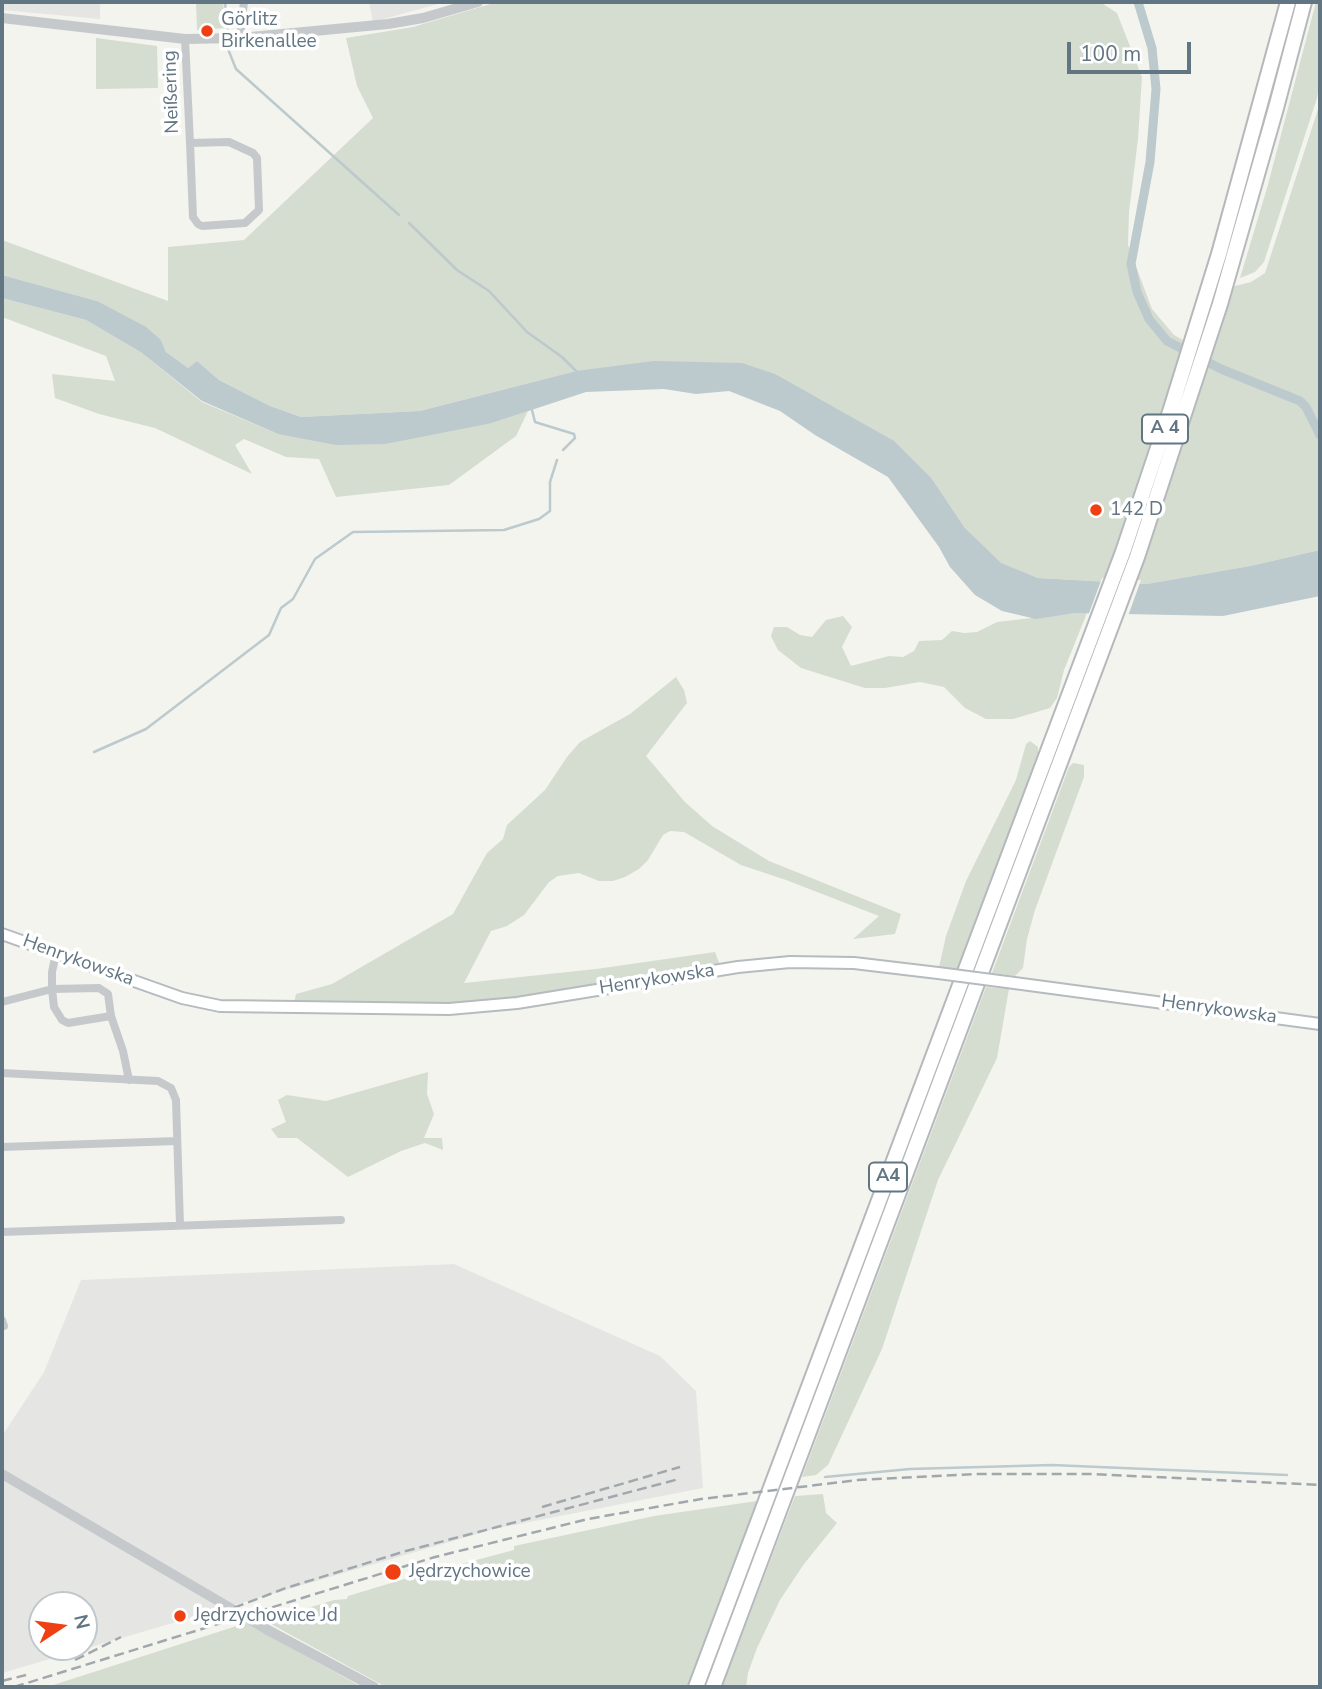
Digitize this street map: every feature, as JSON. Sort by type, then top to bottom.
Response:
[{"type":"highway","name":"A 4","points":[[1105,601],[1155,459],[1219,254],[1288,2]]},
{"type":"highway","name":"A 4","points":[[1122,601],[1185,416],[1235,255],[1304,2]]},
{"type":"highway","name":"A4","points":[[696,1687],[1105,601]]},
{"type":"highway","name":"A4","points":[[713,1687],[1122,601]]},
{"type":"main road","name":"Henrykowska","points":[[2,934],[182,998],[220,1006],[449,1009],[517,1003],[738,967],[790,962],[854,963],[1320,1024]]},
{"type":"street","points":[[240,38],[244,2]]},
{"type":"street","points":[[2,18],[185,39],[240,38],[388,24],[423,18],[478,2]]},
{"type":"street","name":"Neißering","points":[[185,39],[190,143],[194,221],[202,226],[242,223],[259,209],[257,158],[253,153],[229,142],[190,143]]},
{"type":"street","points":[[56,953],[52,989],[54,1007],[61,1020],[68,1023],[111,1016]]},
{"type":"street","points":[[2,1002],[52,989],[99,988],[110,998],[111,1016],[129,1080]]},
{"type":"street","points":[[2,1073],[158,1081],[171,1088],[176,1100],[180,1225]]},
{"type":"street","points":[[2,1147],[177,1141]]},
{"type":"street","points":[[2,1232],[341,1220]]},
{"type":"street","points":[[2,1474],[266,1629],[374,1687]]},
{"type":"shaded area","points":[[2,2],[100,2],[100,19],[2,10]]},
{"type":"shaded area","points":[[196,2],[223,2],[226,28],[197,30]]},
{"type":"shaded area","points":[[369,2],[445,2],[373,22]]},
{"type":"shaded area","points":[[497,2],[1100,2],[1117,13],[1142,77],[1128,245],[1152,309],[1174,335],[1192,345],[1112,582],[1038,578],[1000,563],[965,528],[932,479],[775,374],[576,371],[420,411],[301,417],[270,406],[219,380],[197,361],[188,368],[166,352],[161,340],[97,301],[2,275],[2,240],[168,301],[168,247],[244,240],[373,118],[357,86],[346,38],[413,27]]},
{"type":"shaded area","points":[[1316,2],[1320,2],[1320,81],[1317,98],[1264,262],[1255,272],[1240,278],[1267,188]]},
{"type":"shaded area","points":[[96,38],[157,46],[158,88],[96,89]]},
{"type":"shaded area","points":[[1320,103],[1320,550],[1250,566],[1147,584],[1129,583],[1227,288],[1251,282],[1265,273]]},
{"type":"shaded area","points":[[2,275],[97,301],[146,327],[161,340],[166,352],[188,368],[197,361],[219,380],[270,406],[301,417],[420,411],[576,371],[654,361],[742,363],[775,374],[894,441],[932,479],[965,528],[1001,563],[1038,578],[1147,584],[1250,566],[1320,550],[1320,596],[1223,616],[1075,613],[1036,619],[1002,611],[975,595],[950,567],[939,547],[888,477],[815,435],[780,411],[729,391],[696,394],[664,389],[586,392],[492,423],[385,444],[336,445],[278,434],[202,401],[142,353],[86,320],[2,298]]},
{"type":"shaded area","points":[[2,298],[86,320],[142,353],[202,402],[278,434],[492,423],[528,411],[516,436],[449,485],[336,497],[319,459],[286,457],[244,439],[235,445],[252,474],[155,428],[99,414],[55,398],[52,374],[115,381],[106,356],[2,317]]},
{"type":"shaded area","points":[[1087,613],[1064,670],[1057,698],[1050,708],[1013,719],[986,719],[965,708],[944,687],[920,682],[885,688],[865,688],[801,668],[778,650],[771,636],[774,627],[787,627],[800,635],[812,637],[826,620],[843,616],[852,627],[842,647],[851,666],[889,656],[903,657],[914,651],[919,641],[942,640],[952,631],[977,632],[997,622]]},
{"type":"shaded area","points":[[1087,668],[1091,669],[707,1687],[702,1687]]},
{"type":"shaded area","points":[[676,677],[684,690],[687,703],[646,756],[685,802],[712,826],[769,861],[901,914],[895,934],[853,939],[879,916],[741,865],[684,832],[670,831],[663,835],[648,860],[625,877],[613,881],[599,881],[579,873],[558,876],[549,882],[524,915],[507,926],[491,931],[464,983],[596,969],[715,952],[719,963],[488,1002],[448,1005],[294,1004],[296,994],[332,984],[453,914],[487,853],[503,839],[507,825],[545,790],[580,742],[630,714]]},
{"type":"shaded area","points":[[1030,741],[1038,747],[1038,757],[958,969],[939,967],[946,936],[966,881],[1016,780],[1026,744]]},
{"type":"shaded area","points":[[1073,763],[1084,765],[1084,777],[1035,910],[1023,968],[1015,976],[992,973],[1069,767]]},
{"type":"shaded area","points":[[986,987],[1009,989],[997,1058],[938,1180],[882,1349],[828,1465],[816,1475],[802,1477]]},
{"type":"shaded area","points":[[428,1072],[427,1094],[434,1114],[424,1138],[442,1138],[443,1150],[425,1143],[401,1151],[348,1177],[297,1138],[278,1138],[271,1129],[286,1122],[278,1100],[287,1095],[326,1101]]},
{"type":"shaded area","points":[[454,1264],[660,1356],[696,1391],[703,1488],[494,1529],[98,1645],[98,1591],[28,1591],[28,1661],[43,1661],[2,1673],[2,1436],[44,1372],[81,1280]]},
{"type":"shaded area","points":[[823,1494],[826,1513],[837,1523],[804,1564],[780,1600],[757,1648],[746,1687],[722,1687],[795,1496]]},
{"type":"shaded area","points":[[757,1501],[687,1687],[386,1687],[271,1624],[275,1618],[514,1550],[514,1546],[654,1516]]},
{"type":"shaded area","points":[[246,1623],[362,1687],[47,1687]]},
{"type":"pier","points":[[1102,578],[1141,580],[1128,616],[1088,616]]},
{"type":"waterway","points":[[225,2],[228,32]]},
{"type":"waterway","points":[[1138,2],[1152,48],[1156,89],[1150,162],[1131,264],[1137,292],[1149,319],[1167,341],[1221,369],[1300,401],[1306,407],[1320,435]]},
{"type":"waterway","points":[[228,49],[236,69],[399,215]]},
{"type":"waterway","points":[[409,223],[457,270],[489,291],[527,332],[562,357],[576,371]]},
{"type":"waterway","points":[[532,410],[535,422],[574,434],[575,438],[563,450]]},
{"type":"waterway","points":[[94,752],[146,729],[269,635],[281,608],[293,599],[315,559],[353,532],[504,530],[539,519],[550,511],[550,482],[557,460]]},
{"type":"waterway","points":[[825,1477],[910,1469],[1052,1465],[1287,1475]]},
{"type":"railway","points":[[542,1507],[680,1467]]},
{"type":"railway","points":[[14,1687],[435,1557],[588,1519],[701,1499],[858,1480],[975,1474],[1092,1474],[1320,1485]]},
{"type":"railway","points":[[220,1613],[286,1588],[406,1551],[679,1479]]},
{"type":"railway","points":[[98,1648],[121,1637]]},
{"type":"railway","points":[[2,1681],[26,1675]]},
{"type":"place","name":"Görlitz Birkenallee","points":[[207,31]]},
{"type":"place","name":"142 D","points":[[1096,510]]},
{"type":"place","name":"Jędrzychowice","points":[[393,1572]]},
{"type":"place","name":"Jędrzychowice Jd","points":[[180,1616]]}]
